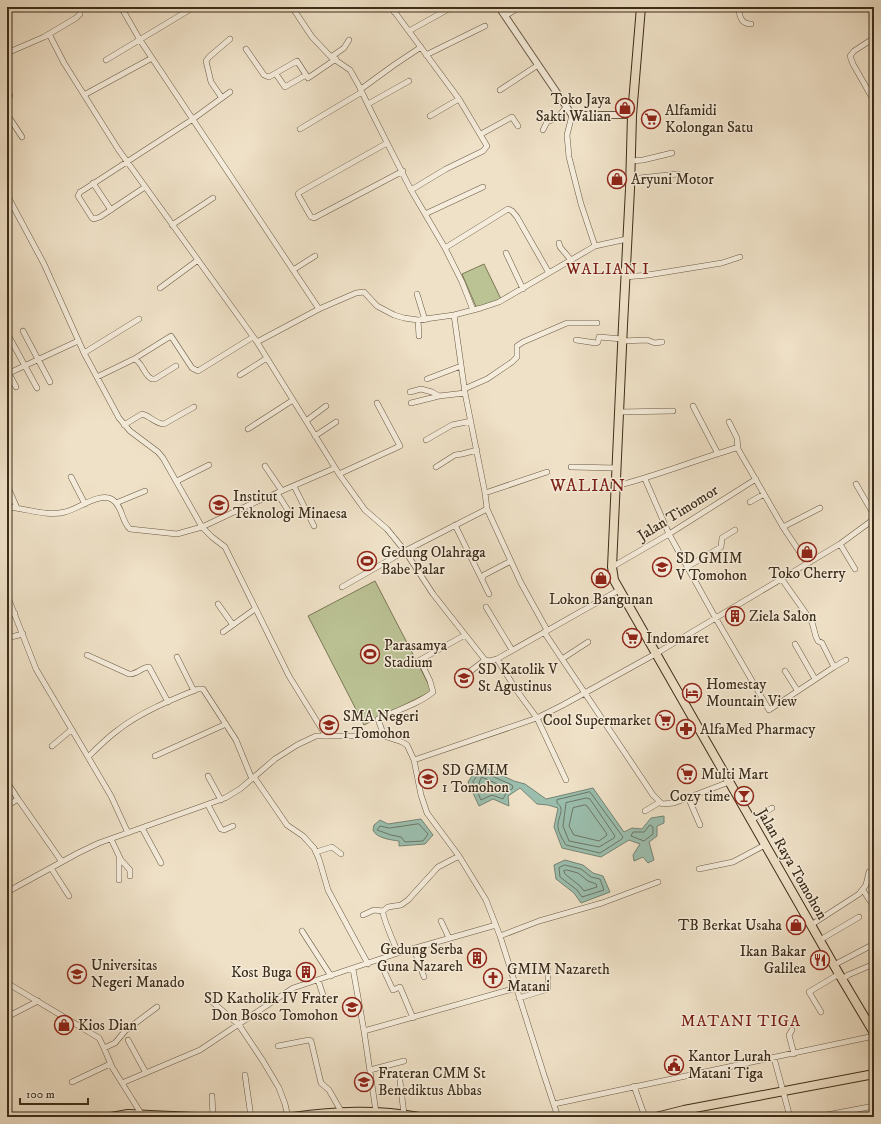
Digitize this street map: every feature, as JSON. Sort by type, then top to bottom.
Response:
[{"type":"highway","name":"Jalan Raya Tomohon","points":[[641,7],[632,116],[612,567],[614,580],[657,653],[840,977],[874,1033]]},
{"type":"highway","points":[[656,1117],[874,1074]]},
{"type":"highway","points":[[293,1117],[322,1115],[341,1111],[404,1114],[418,1117]]},
{"type":"highway","points":[[111,1117],[128,1114],[194,1117]]},
{"type":"street","points":[[7,53],[49,34],[58,27],[78,16],[81,12],[80,7]]},
{"type":"street","points":[[121,7],[140,40],[319,309]]},
{"type":"street","points":[[106,60],[194,7]]},
{"type":"street","points":[[391,7],[459,99],[487,144],[485,149],[411,190]]},
{"type":"street","points":[[394,12],[403,7]]},
{"type":"street","points":[[409,31],[452,7]]},
{"type":"street","points":[[499,7],[507,14],[538,65],[572,115]]},
{"type":"street","points":[[506,7],[507,14]]},
{"type":"street","points":[[507,14],[520,7]]},
{"type":"street","points":[[739,7],[740,16],[742,19],[747,24],[751,24]]},
{"type":"street","points":[[294,8],[312,37],[334,58],[350,70],[403,171],[411,190],[445,248],[462,282],[473,310]]},
{"type":"street","points":[[426,55],[485,26]]},
{"type":"street","points":[[49,34],[64,63],[126,161],[257,342],[339,474],[365,510],[387,529],[405,551],[433,594],[485,660]]},
{"type":"street","points":[[874,38],[854,51],[850,56],[874,101]]},
{"type":"street","points":[[222,98],[212,85],[206,61],[230,39]]},
{"type":"street","points":[[246,49],[264,75],[269,77],[297,61],[309,78],[334,58],[344,48],[349,40]]},
{"type":"street","points":[[300,129],[362,91],[394,65],[421,47]]},
{"type":"street","points":[[84,95],[152,58]]},
{"type":"street","points":[[500,90],[538,65]]},
{"type":"street","points":[[276,74],[285,87],[306,75]]},
{"type":"street","points":[[368,104],[409,81]]},
{"type":"street","points":[[7,88],[10,96],[7,100]]},
{"type":"street","points":[[145,187],[96,219],[92,218],[78,196],[80,192],[93,183],[193,119],[230,92]]},
{"type":"street","points":[[430,116],[459,99]]},
{"type":"street","points":[[544,130],[547,122],[560,116],[566,107]]},
{"type":"street","points":[[7,114],[22,137]]},
{"type":"street","points":[[572,115],[632,116]]},
{"type":"street","points":[[572,115],[567,135],[570,157],[581,204],[595,246]]},
{"type":"street","points":[[481,134],[512,118],[518,126]]},
{"type":"street","points":[[387,143],[300,192],[298,194],[300,198],[311,217],[314,218],[403,171]]},
{"type":"street","points":[[630,161],[643,160],[672,153]]},
{"type":"street","points":[[630,179],[678,174]]},
{"type":"street","points":[[93,183],[111,210]]},
{"type":"street","points":[[425,214],[483,187]]},
{"type":"street","points":[[7,195],[44,264],[84,353],[124,425],[158,452],[163,458],[202,527],[225,547],[289,676],[326,736]]},
{"type":"street","points":[[172,225],[213,198]]},
{"type":"street","points":[[445,248],[508,210],[512,211],[517,217],[549,273]]},
{"type":"street","points":[[257,342],[319,309],[356,293],[364,292],[383,310],[399,317],[418,320],[454,315],[490,306],[595,246],[627,239]]},
{"type":"street","points":[[559,243],[560,247],[571,260]]},
{"type":"street","points":[[506,253],[522,289]]},
{"type":"street","points":[[293,270],[315,256]]},
{"type":"street","points":[[625,277],[648,275],[722,263],[740,257]]},
{"type":"street","points":[[160,288],[198,260]]},
{"type":"street","points":[[417,294],[425,320]]},
{"type":"street","points":[[454,315],[465,391],[487,509],[521,583],[562,660],[653,795],[662,804],[668,804],[730,782]]},
{"type":"street","points":[[84,353],[139,318]]},
{"type":"street","points":[[418,320],[420,336]]},
{"type":"street","points":[[411,403],[465,391],[487,379],[512,362],[517,357],[517,346],[523,342],[568,323],[597,323]]},
{"type":"street","points":[[23,331],[50,382]]},
{"type":"street","points":[[7,333],[37,388]]},
{"type":"street","points":[[97,377],[134,359],[171,336],[192,368],[198,371],[253,337]]},
{"type":"street","points":[[576,340],[596,343],[598,342],[599,337],[622,340],[647,340],[655,343],[662,342]]},
{"type":"street","points":[[16,387],[8,373],[78,341]]},
{"type":"street","points":[[240,375],[267,358]]},
{"type":"street","points":[[134,359],[137,360],[148,376],[152,379],[155,379],[176,366]]},
{"type":"street","points":[[427,379],[446,370],[461,366]]},
{"type":"street","points":[[410,392],[421,389],[432,392],[438,396]]},
{"type":"street","points":[[248,429],[293,400]]},
{"type":"street","points":[[339,474],[400,446],[377,403]]},
{"type":"street","points":[[306,421],[326,406]]},
{"type":"street","points":[[693,406],[718,454]]},
{"type":"street","points":[[124,425],[142,414],[160,424],[164,424],[194,407]]},
{"type":"street","points":[[619,412],[673,411]]},
{"type":"street","points":[[426,440],[452,425],[471,421]]},
{"type":"street","points":[[315,436],[336,422]]},
{"type":"street","points":[[729,422],[737,438],[738,448],[783,527],[806,563]]},
{"type":"street","points":[[616,486],[644,479],[738,448]]},
{"type":"street","points":[[436,467],[455,455],[476,450]]},
{"type":"street","points":[[177,481],[209,465]]},
{"type":"street","points":[[265,466],[289,512]]},
{"type":"street","points":[[571,467],[617,468]]},
{"type":"street","points":[[7,507],[54,514],[73,510],[101,497],[108,497],[116,503],[121,510],[126,525],[130,529],[177,534],[202,527],[335,468]]},
{"type":"street","points":[[485,493],[547,472]]},
{"type":"street","points":[[71,477],[85,504]]},
{"type":"street","points":[[644,479],[669,534],[715,618],[769,710],[797,690],[846,660]]},
{"type":"street","name":"Jalan Timomor","points":[[612,567],[669,534],[756,479]]},
{"type":"street","points":[[856,484],[874,515]]},
{"type":"street","points":[[7,485],[17,508]]},
{"type":"street","points":[[294,486],[314,526]]},
{"type":"street","points":[[116,503],[146,491]]},
{"type":"street","points":[[750,502],[764,494]]},
{"type":"street","points":[[783,527],[820,508]]},
{"type":"street","points":[[342,587],[405,551],[487,509]]},
{"type":"street","points":[[414,760],[537,718],[563,705],[657,653],[840,544],[872,520],[874,528]]},
{"type":"street","points":[[455,525],[490,594]]},
{"type":"street","points":[[687,567],[721,548],[722,545],[720,540],[735,530]]},
{"type":"street","points":[[840,544],[855,569]]},
{"type":"street","points":[[482,579],[484,575],[511,561]]},
{"type":"street","points":[[781,578],[812,622],[816,637],[822,643],[834,667]]},
{"type":"street","points":[[468,673],[485,660],[490,661],[497,659],[619,590]]},
{"type":"street","points":[[7,595],[36,669],[111,796],[128,832]]},
{"type":"street","points":[[218,604],[232,625]]},
{"type":"street","points":[[486,607],[512,650]]},
{"type":"street","points":[[223,632],[255,608]]},
{"type":"street","points":[[7,616],[15,613]]},
{"type":"street","points":[[7,638],[23,634]]},
{"type":"street","points":[[384,736],[378,719],[422,699],[433,692],[430,681],[420,660],[465,634]]},
{"type":"street","points":[[562,660],[588,642]]},
{"type":"street","points":[[795,644],[815,679]]},
{"type":"street","points":[[87,655],[131,674],[145,667],[149,667],[168,702]]},
{"type":"street","points":[[177,657],[194,691]]},
{"type":"street","points":[[497,659],[517,691],[537,718],[566,780]]},
{"type":"street","points":[[785,671],[797,690]]},
{"type":"street","points":[[88,757],[117,730],[168,702],[194,691],[203,689],[236,740],[253,778],[287,825],[309,842],[316,852],[328,890],[368,964]]},
{"type":"street","points":[[155,756],[226,724]]},
{"type":"street","points":[[52,746],[71,730]]},
{"type":"street","points":[[7,892],[99,843],[221,800],[232,794],[275,759],[316,736],[384,736],[402,742],[407,745],[414,760],[421,795],[427,814],[458,856],[486,900],[500,936],[558,1117]]},
{"type":"street","points":[[208,776],[221,800]]},
{"type":"street","points":[[7,782],[62,862]]},
{"type":"street","points":[[688,797],[700,825]]},
{"type":"street","points":[[7,806],[18,799]]},
{"type":"street","points":[[645,811],[660,802]]},
{"type":"street","points":[[208,805],[220,828],[224,830],[233,826]]},
{"type":"street","points":[[751,820],[772,808]]},
{"type":"street","points":[[142,828],[161,863]]},
{"type":"street","points":[[111,839],[119,857],[130,870],[130,876]]},
{"type":"street","points":[[699,869],[733,862],[765,845]]},
{"type":"street","points":[[316,852],[332,847],[341,854]]},
{"type":"street","points":[[364,916],[374,910],[383,911],[388,908],[401,905],[408,900],[438,867],[458,856]]},
{"type":"street","points":[[119,857],[119,880]]},
{"type":"street","points":[[51,868],[68,896]]},
{"type":"street","points":[[812,926],[863,890],[869,872]]},
{"type":"street","points":[[500,936],[539,921],[602,903],[658,882]]},
{"type":"street","points":[[863,890],[870,901]]},
{"type":"street","points":[[383,911],[383,917],[398,953]]},
{"type":"street","points":[[820,940],[859,917]]},
{"type":"street","points":[[441,921],[450,938]]},
{"type":"street","points":[[122,1083],[200,1050],[292,988],[398,953],[496,925]]},
{"type":"street","points":[[302,931],[331,976]]},
{"type":"street","points":[[834,965],[874,944]]},
{"type":"street","points":[[414,949],[424,977]]},
{"type":"street","points":[[380,960],[393,990],[400,987],[413,1018]]},
{"type":"street","points":[[821,1012],[809,992],[840,977],[874,964]]},
{"type":"street","points":[[353,969],[370,1070],[380,1114]]},
{"type":"street","points":[[519,998],[548,989],[548,970]]},
{"type":"street","points":[[318,980],[325,1001]]},
{"type":"street","points":[[8,985],[96,1036],[104,1048],[110,1064],[142,1115]]},
{"type":"street","points":[[364,1031],[516,988]]},
{"type":"street","points":[[210,1000],[239,1025],[264,1061],[279,1088],[288,1117]]},
{"type":"street","points":[[7,1017],[38,1001]]},
{"type":"street","points":[[104,1048],[115,1043],[125,1031],[157,1007]]},
{"type":"street","points":[[792,1030],[789,1035],[794,1054]]},
{"type":"street","points":[[554,1104],[874,1036]]},
{"type":"street","points":[[128,1040],[146,1073]]},
{"type":"street","points":[[278,1046],[309,1040],[311,1041],[321,1083],[329,1090],[341,1111]]},
{"type":"street","points":[[774,1058],[790,1117]]},
{"type":"street","points":[[370,1070],[404,1060]]},
{"type":"street","points":[[72,1082],[110,1064]]},
{"type":"street","points":[[245,1075],[251,1117]]},
{"type":"street","points":[[400,1081],[404,1114]]},
{"type":"street","points":[[634,1086],[645,1117]]},
{"type":"street","points":[[212,1096],[213,1117]]},
{"type":"street","points":[[816,1117],[874,1106]]},
{"type":"shaded area","points":[[484,264],[501,299],[477,309],[462,274]]},
{"type":"shaded area","name":"Parasamya Stadium","points":[[375,581],[432,691],[364,725],[308,616]]},
{"type":"water","points":[[479,765],[514,781],[525,784],[546,799],[593,788],[624,832],[632,828],[642,829],[651,818],[664,816],[664,823],[657,826],[657,836],[649,842],[654,860],[648,863],[643,857],[634,861],[633,855],[640,844],[629,840],[601,857],[562,848],[554,827],[558,808],[537,804],[520,788],[508,796],[509,806],[493,799],[479,806],[468,782]]},
{"type":"water","points":[[421,819],[433,835],[425,844],[399,846],[399,841],[380,837],[373,830],[374,825],[380,820],[388,824]]},
{"type":"water","points":[[565,860],[583,865],[593,873],[603,876],[610,892],[581,903],[574,893],[556,879],[554,865]]},
{"type":"place","name":"Toko Jaya Sakti Walian","points":[[625,108]]},
{"type":"place","name":"Alfamidi Kolongan Satu","points":[[651,119]]},
{"type":"place","name":"Aryuni Motor","points":[[617,179]]},
{"type":"place","name":"Institut Teknologi Minaesa","points":[[219,505]]},
{"type":"place","name":"Toko Cherry","points":[[807,552]]},
{"type":"place","name":"Gedung Olahraga Babe Palar","points":[[367,561]]},
{"type":"place","name":"SD GMIM V Tomohon","points":[[662,567]]},
{"type":"place","name":"Lokon Bangunan","points":[[601,578]]},
{"type":"place","name":"Ziela Salon","points":[[735,616]]},
{"type":"place","name":"Indomaret","points":[[632,638]]},
{"type":"place","name":"Parasamya Stadium","points":[[370,654]]},
{"type":"place","name":"SD Katolik V St Agustinus","points":[[464,678]]},
{"type":"place","name":"Homestay Mountain View","points":[[692,693]]},
{"type":"place","name":"Cool Supermarket","points":[[665,720]]},
{"type":"place","name":"SMA Negeri 1 Tomohon","points":[[329,725]]},
{"type":"place","name":"AlfaMed Pharmacy","points":[[686,729]]},
{"type":"place","name":"Multi Mart","points":[[687,774]]},
{"type":"place","name":"SD GMIM 1 Tomohon","points":[[428,779]]},
{"type":"place","name":"Cozy time","points":[[744,796]]},
{"type":"place","name":"TB Berkat Usaha","points":[[796,925]]},
{"type":"place","name":"Gedung Serba Guna Nazareh","points":[[477,958]]},
{"type":"place","name":"Ikan Bakar Galilea","points":[[820,960]]},
{"type":"place","name":"Kost Buga","points":[[306,972]]},
{"type":"place","name":"Universitas Negeri Manado","points":[[77,974]]},
{"type":"place","name":"GMIM Nazareth Matani","points":[[493,978]]},
{"type":"place","name":"SD Katholik IV Frater Don Bosco Tomohon","points":[[352,1007]]},
{"type":"place","name":"Kios Dian","points":[[64,1025]]},
{"type":"place","name":"Kantor Lurah Matani Tiga","points":[[674,1065]]},
{"type":"place","name":"Frateran CMM St Benediktus Abbas","points":[[364,1082]]},
{"type":"district","name":"WALIAN I","points":[[608,269]]},
{"type":"district","name":"WALIAN","points":[[588,486]]},
{"type":"district","name":"MATANI TIGA","points":[[741,1021]]}]
